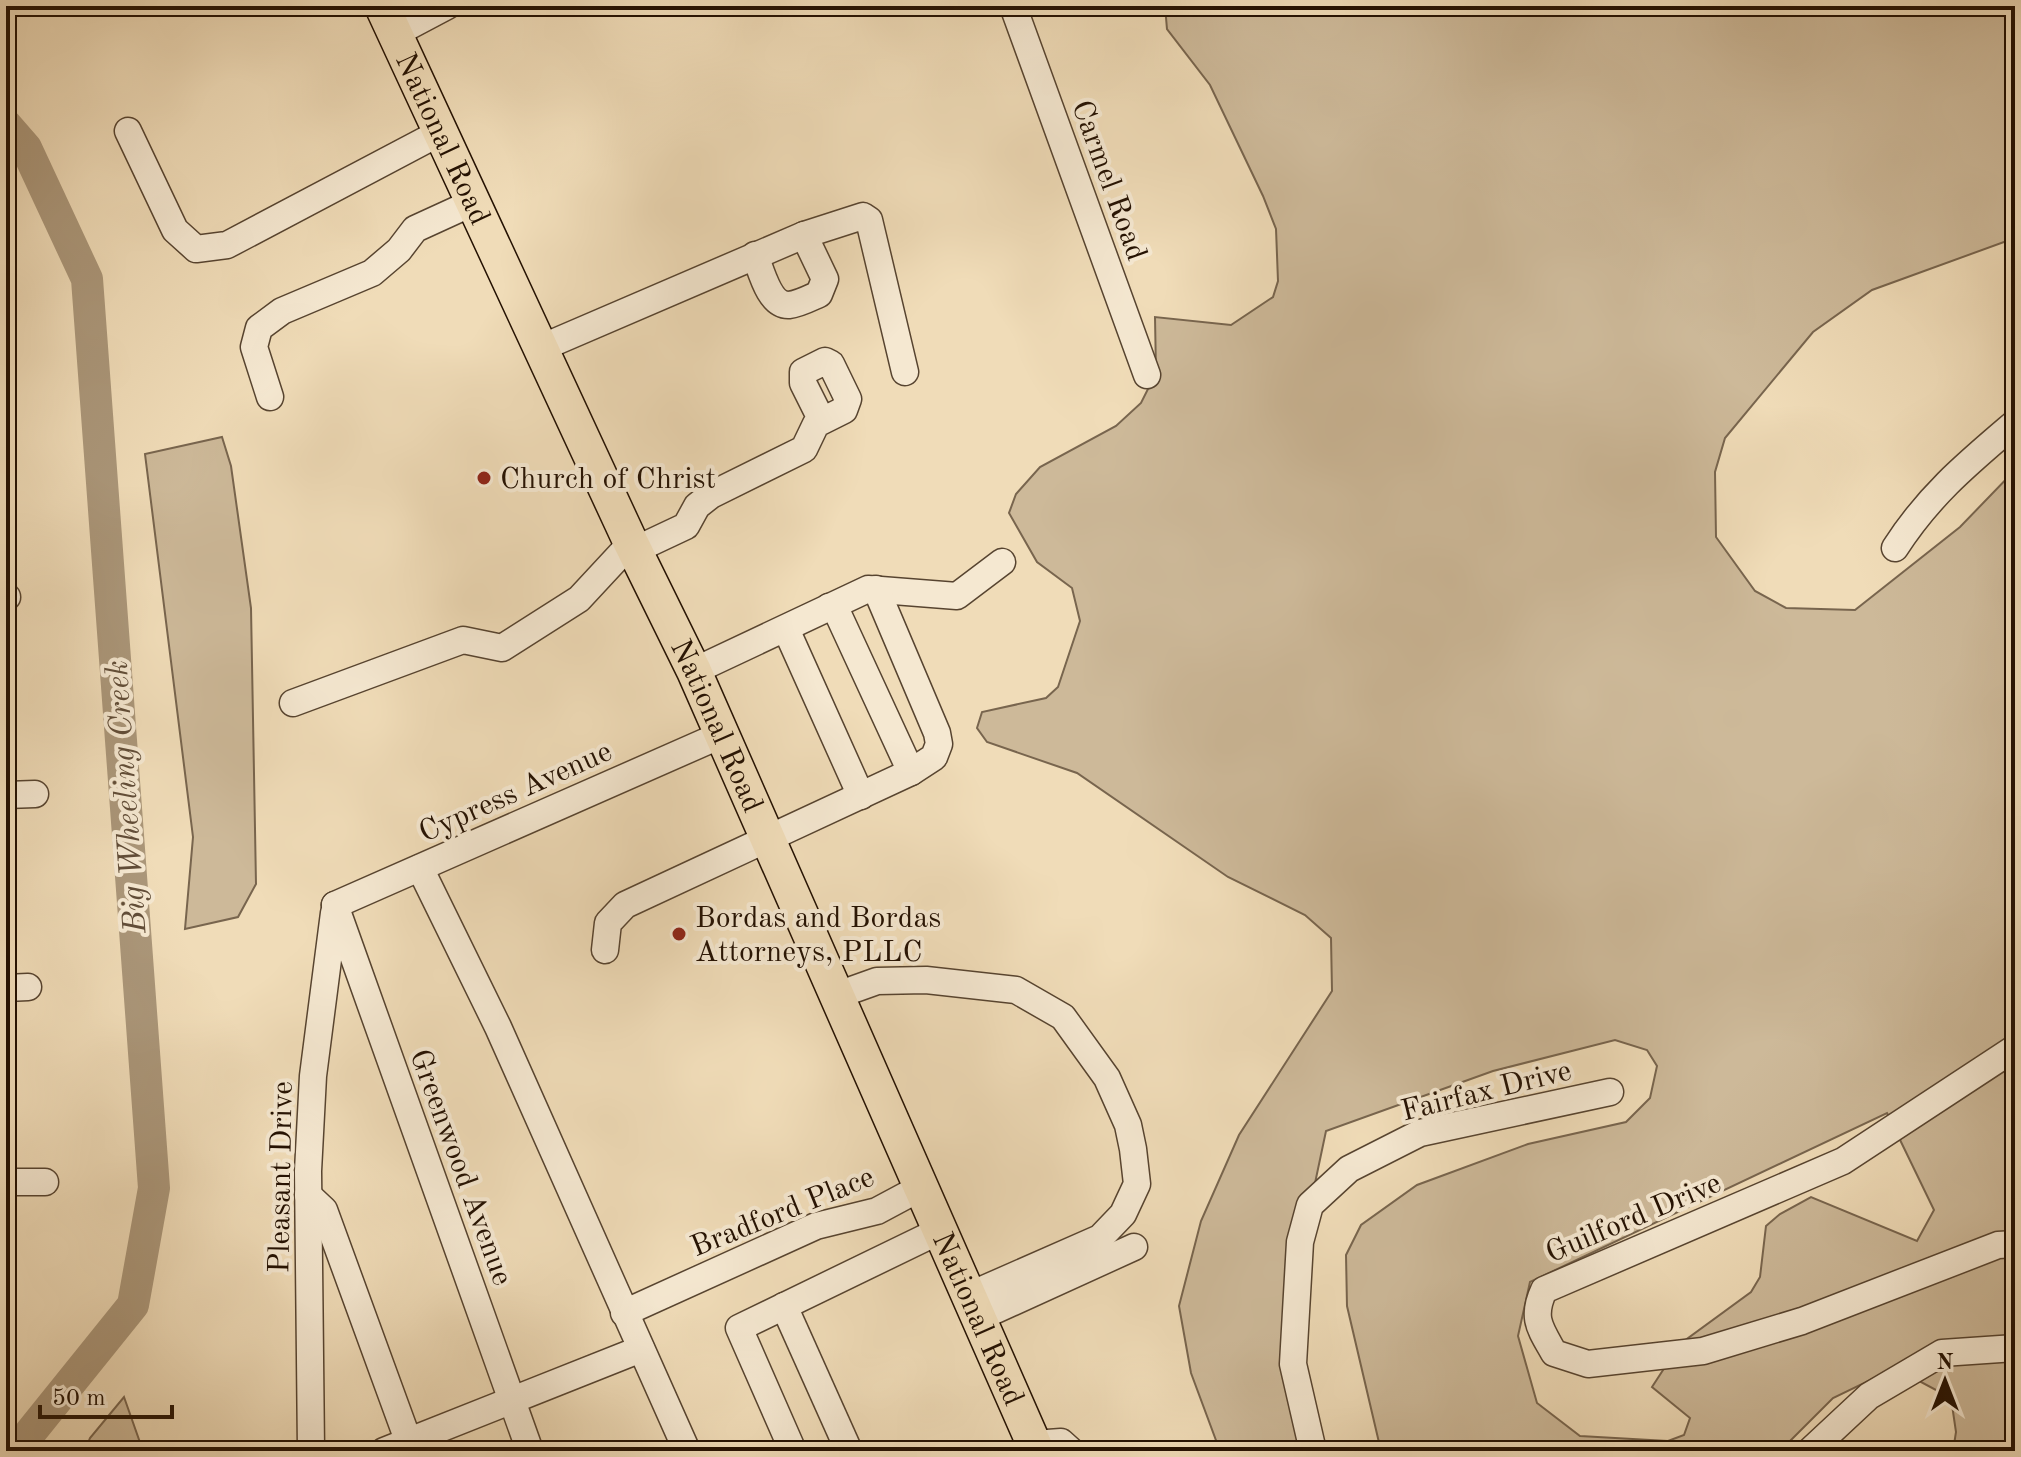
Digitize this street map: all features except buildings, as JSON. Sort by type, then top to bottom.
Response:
[{"type":"main road","name":"National Road","points":[[389,19],[694,671],[1036,1447]]},
{"type":"street","points":[[389,19],[447,6]]},
{"type":"street","name":"Carmel Road","points":[[1013,6],[1147,375]]},
{"type":"street","points":[[128,131],[175,230],[196,249],[227,245],[441,132]]},
{"type":"street","points":[[270,397],[254,347],[259,328],[282,311],[372,273],[399,250],[415,229],[474,202]]},
{"type":"street","points":[[541,348],[755,255],[863,216],[869,220],[905,372]]},
{"type":"street","points":[[755,255],[774,299],[782,305],[791,305],[819,294],[825,279],[804,235]]},
{"type":"street","points":[[293,703],[463,640],[502,648],[579,599],[633,546],[686,526],[697,506],[711,495],[804,449],[816,424],[822,421]]},
{"type":"street","points":[[1895,548],[1949,478],[2015,423]]},
{"type":"street","points":[[694,671],[868,589],[957,596],[1002,562]]},
{"type":"street","points":[[605,950],[608,923],[625,905],[861,796],[934,757],[939,744],[876,589]]},
{"type":"street","points":[[829,607],[838,614],[911,772]]},
{"type":"street","points":[[786,629],[861,796]]},
{"type":"street","name":"Cypress Avenue","points":[[335,905],[721,735]]},
{"type":"street","points":[[6,795],[35,794]]},
{"type":"street","points":[[420,868],[498,1027],[687,1451]]},
{"type":"street","name":"Pleasant Drive","points":[[311,1451],[308,1195],[313,1076],[335,905]]},
{"type":"street","name":"Greenwood Avenue","points":[[335,905],[530,1451]]},
{"type":"street","points":[[835,996],[877,981],[926,980],[1016,990],[1063,1017],[1107,1078],[1128,1125],[1137,1184],[1123,1214],[1100,1238],[973,1307]]},
{"type":"street","name":"Guilford Drive","points":[[2015,1048],[1843,1161],[1544,1290],[1536,1306],[1539,1326],[1554,1353],[1588,1364],[1703,1351],[1802,1321],[1998,1245],[2015,1244]]},
{"type":"street","name":"Fairfax Drive","points":[[1313,1451],[1293,1364],[1300,1242],[1310,1205],[1349,1169],[1420,1133],[1610,1092]]},
{"type":"street","points":[[6,1182],[45,1182]]},
{"type":"street","name":"Bradford Place","points":[[624,1313],[816,1226],[877,1211],[920,1188]]},
{"type":"street","points":[[308,1195],[324,1210],[401,1448],[641,1349]]},
{"type":"street","points":[[793,1451],[739,1328],[939,1231]]},
{"type":"street","points":[[973,1307],[1134,1247]]},
{"type":"street","points":[[784,1306],[849,1451]]},
{"type":"street","points":[[1810,1451],[1869,1396],[1942,1353],[2015,1348]]},
{"type":"street","points":[[1036,1447],[1061,1442],[1071,1451]]},
{"type":"shaded area","points":[[1165,6],[2010,6],[2015,15],[2015,238],[1872,290],[1813,332],[1725,438],[1715,472],[1716,537],[1755,591],[1786,608],[1855,610],[1960,527],[2015,470],[2015,1451],[1953,1451],[1956,1432],[1951,1398],[1895,1368],[1833,1398],[1780,1451],[1381,1451],[1347,1306],[1346,1255],[1361,1225],[1417,1185],[1528,1144],[1626,1122],[1650,1098],[1657,1066],[1647,1050],[1615,1040],[1493,1071],[1326,1131],[1292,1292],[1301,1451],[1220,1451],[1191,1373],[1179,1306],[1201,1221],[1239,1135],[1332,991],[1331,938],[1305,915],[1228,877],[1077,773],[987,742],[977,728],[982,712],[1046,698],[1058,687],[1080,621],[1072,588],[1037,562],[1009,513],[1016,494],[1040,467],[1116,426],[1141,403],[1156,373],[1155,317],[1231,325],[1273,297],[1278,281],[1276,229],[1263,196],[1210,85],[1167,29]],"holes":[[[1887,1113],[1934,1210],[1917,1241],[1811,1197],[1780,1214],[1766,1226],[1760,1277],[1751,1292],[1680,1344],[1652,1387],[1690,1418],[1684,1435],[1668,1441],[1580,1436],[1537,1403],[1518,1336],[1530,1282]]]},
{"type":"shaded area","points":[[222,437],[231,466],[251,608],[256,884],[238,917],[185,929],[193,837],[145,454]]},
{"type":"shaded area","points":[[124,1397],[143,1451],[85,1451],[90,1438]]},
{"type":"waterway","name":"Big Wheeling Creek","points":[[6,125],[26,148],[87,279],[154,1188],[133,1305],[30,1433],[24,1451]]},
{"type":"place","name":"Church of Christ","points":[[484,478]]},
{"type":"place","name":"Bordas and Bordas Attorneys, PLLC","points":[[679,934]]}]
